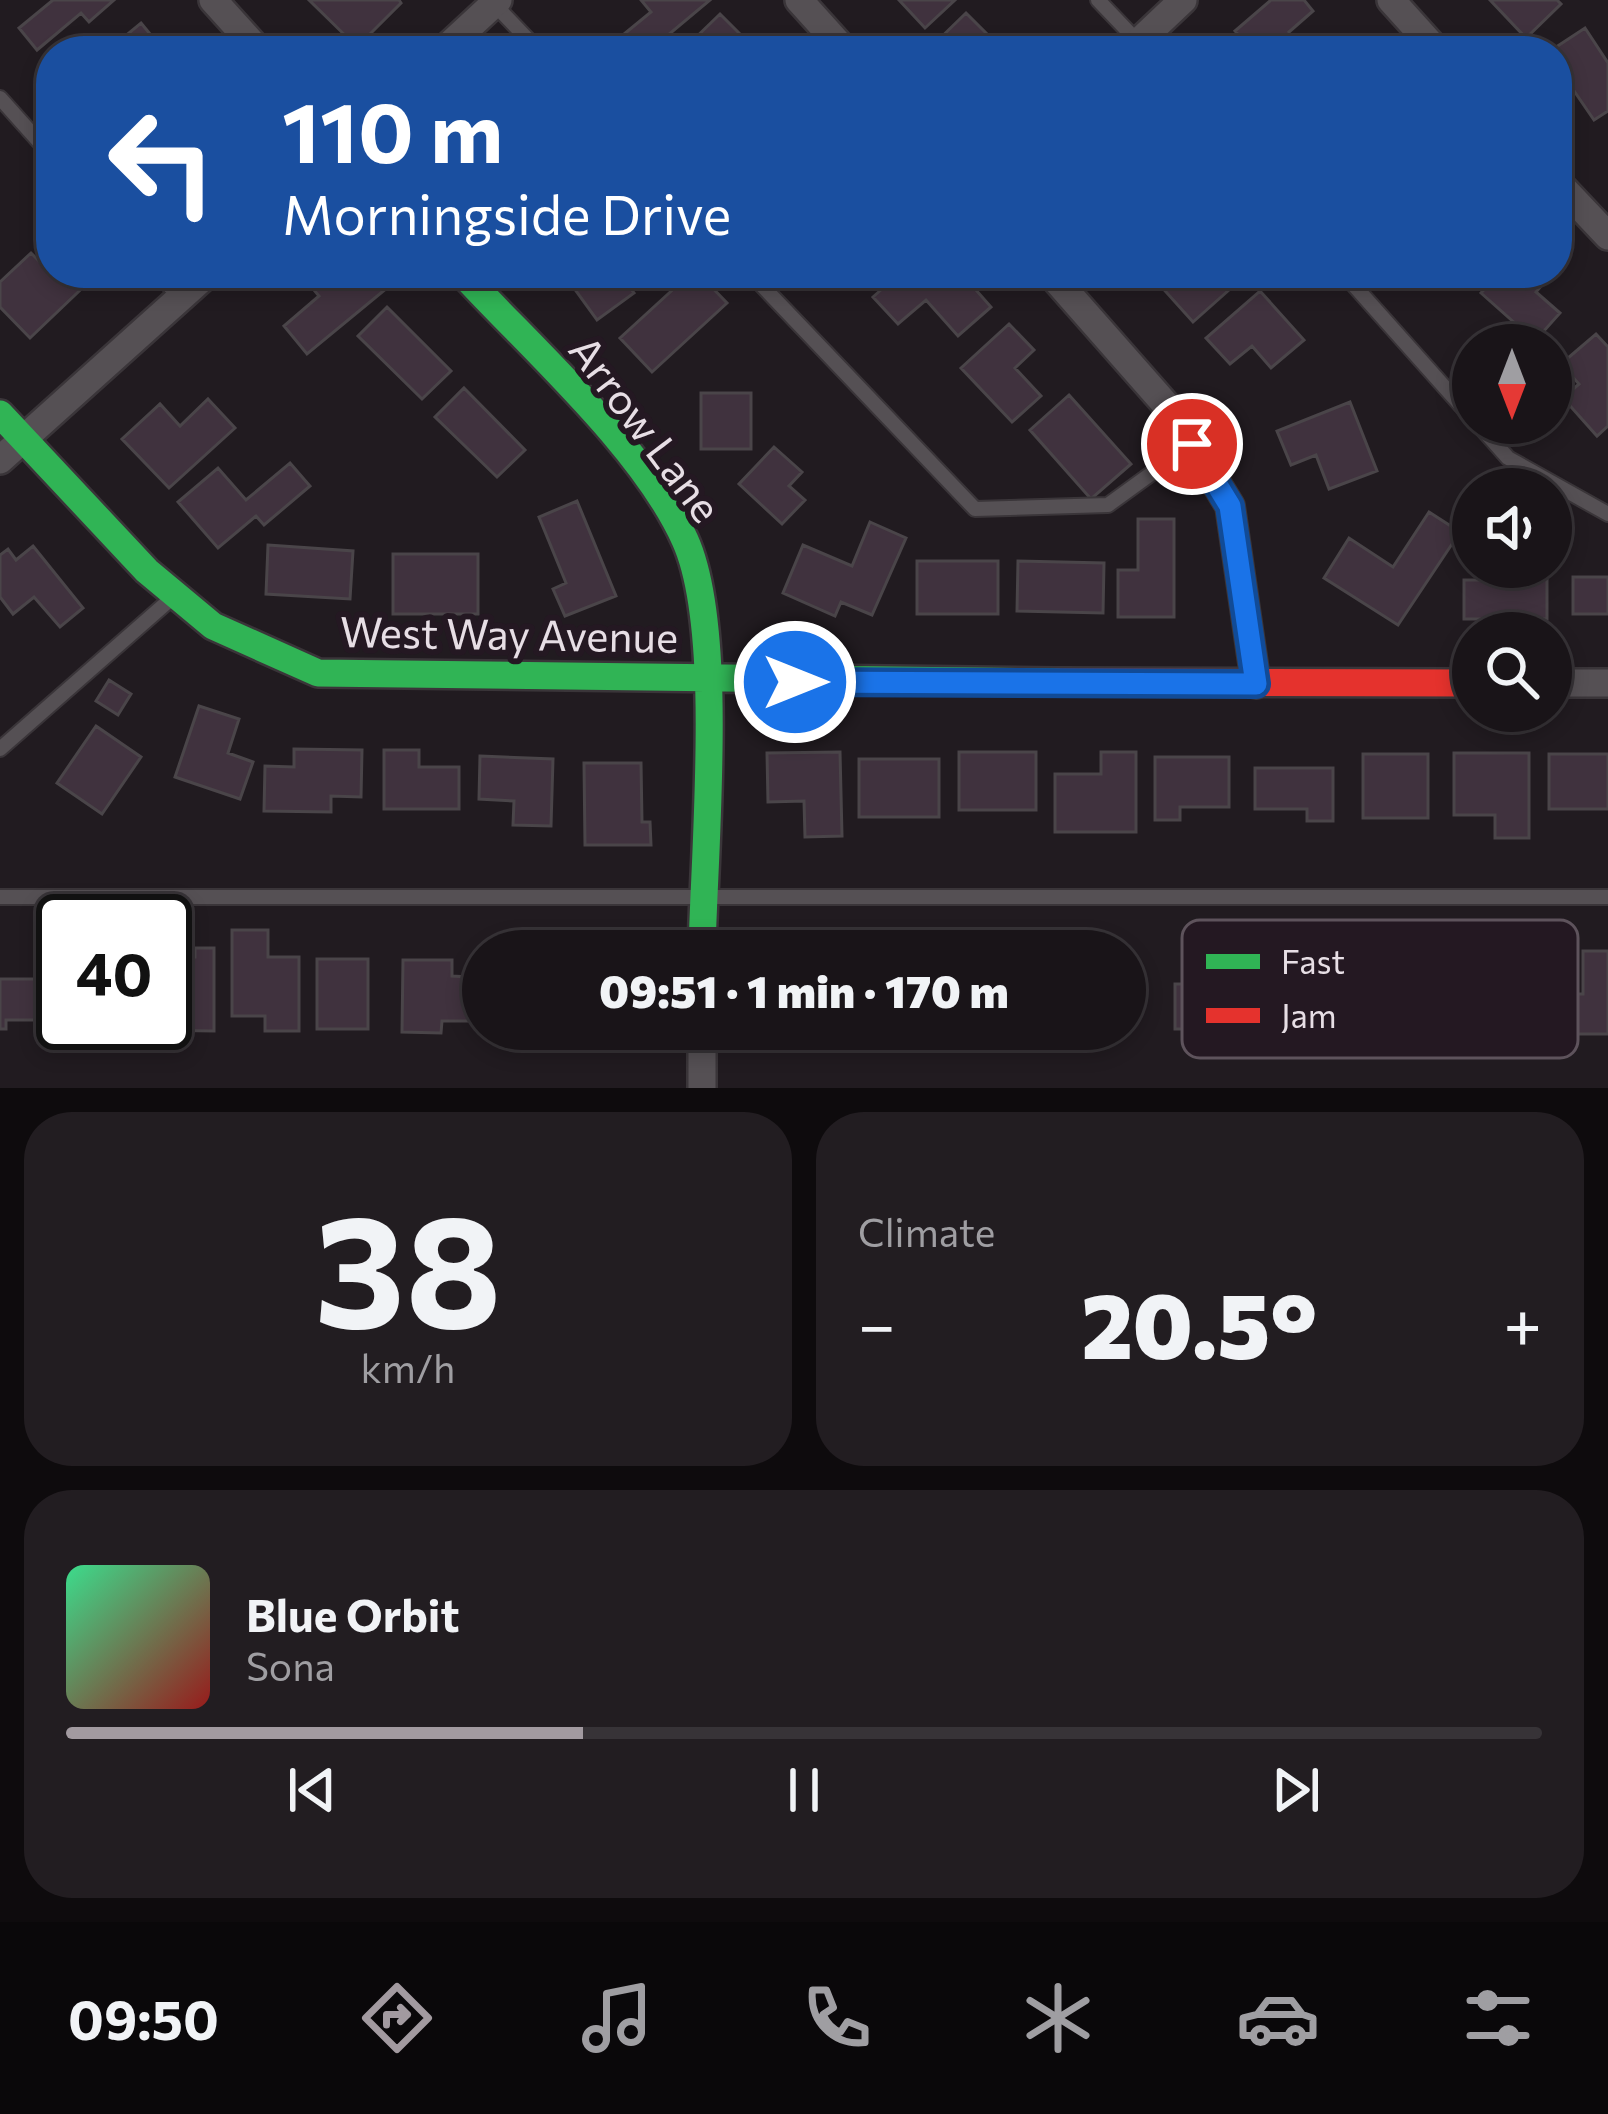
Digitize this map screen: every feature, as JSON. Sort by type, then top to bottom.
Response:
[{"type":"street","points":[[213,0],[245,36]]},
{"type":"street","points":[[799,0],[831,36]]},
{"type":"street","points":[[1149,36],[1183,0]]},
{"type":"street","points":[[1390,0],[1423,36]]},
{"type":"street","points":[[458,36],[494,1]]},
{"type":"street","points":[[1572,198],[1608,236]]},
{"type":"street","points":[[0,460],[191,288]]},
{"type":"street","name":"Arrow Lane","points":[[475,288],[568,388],[687,543],[702,608],[702,930]]},
{"type":"street","points":[[1063,288],[1174,414],[1230,506],[1256,684]]},
{"type":"street","name":"West Way Avenue","points":[[0,414],[176,595],[213,626],[318,673],[703,682],[1452,683]]},
{"type":"street","points":[[1572,683],[1608,683]]},
{"type":"street","points":[[702,1050],[702,1088]]},
{"type":"lane","points":[[1098,0],[1128,36]]},
{"type":"lane","points":[[494,1],[526,36]]},
{"type":"lane","points":[[0,98],[36,138]]},
{"type":"lane","points":[[171,288],[180,298]]},
{"type":"lane","points":[[764,288],[975,509],[1108,505],[1192,444]]},
{"type":"lane","points":[[1355,288],[1452,395]]},
{"type":"lane","points":[[1496,444],[1508,458],[1608,514]]},
{"type":"lane","points":[[0,749],[176,595]]},
{"type":"lane","points":[[0,897],[1608,898]]},
{"type":"building","points":[[53,0],[114,0],[89,22],[81,13],[54,36],[36,36],[36,49],[19,28]]},
{"type":"building","points":[[309,0],[401,3],[368,36],[346,36]]},
{"type":"building","points":[[641,0],[710,0],[667,36],[622,36],[651,12]]},
{"type":"building","points":[[899,0],[955,0],[925,28]]},
{"type":"building","points":[[1271,0],[1304,0],[1313,11],[1289,32],[1293,36],[1240,36],[1235,31]]},
{"type":"building","points":[[1490,0],[1557,0],[1561,4],[1524,36]]},
{"type":"building","points":[[966,13],[989,36],[942,36]]},
{"type":"building","points":[[720,14],[742,36],[697,36]]},
{"type":"building","points":[[141,23],[152,36],[125,36]]},
{"type":"building","points":[[1585,28],[1608,63],[1608,111],[1594,120],[1572,88],[1572,37]]},
{"type":"building","points":[[31,253],[36,258],[36,288],[82,288],[30,338],[0,307],[0,282]]},
{"type":"building","points":[[312,288],[387,288],[307,354],[284,326],[319,296]]},
{"type":"building","points":[[574,288],[630,288],[634,293],[597,320]]},
{"type":"building","points":[[675,288],[712,288],[727,303],[652,372],[620,338]]},
{"type":"building","points":[[883,288],[974,288],[991,307],[958,336],[926,300],[898,324],[873,297]]},
{"type":"building","points":[[1162,288],[1231,288],[1193,322]]},
{"type":"building","points":[[1486,288],[1539,288],[1536,292],[1560,313],[1550,324],[1516,324],[1481,293]]},
{"type":"building","points":[[1260,291],[1304,340],[1271,368],[1252,346],[1230,364],[1206,338]]},
{"type":"building","points":[[387,307],[451,371],[422,399],[358,336]]},
{"type":"building","points":[[1009,324],[1034,350],[1015,368],[1041,396],[1012,422],[961,368]]},
{"type":"building","points":[[1596,334],[1608,347],[1608,426],[1597,436],[1572,408],[1572,390],[1579,384],[1572,376],[1572,355]]},
{"type":"building","points":[[464,388],[525,450],[497,477],[435,417]]},
{"type":"building","points":[[701,393],[751,393],[751,449],[701,449]]},
{"type":"building","points":[[1069,395],[1131,464],[1091,499],[1030,430]]},
{"type":"building","points":[[208,399],[235,428],[169,488],[122,439],[160,404],[180,426]]},
{"type":"building","points":[[1350,402],[1377,471],[1329,489],[1316,455],[1291,465],[1277,431]]},
{"type":"building","points":[[774,447],[802,472],[789,486],[805,500],[782,524],[739,484]]},
{"type":"building","points":[[290,463],[310,486],[264,525],[256,516],[218,548],[178,502],[218,468],[246,500]]},
{"type":"building","points":[[577,501],[616,596],[565,616],[553,589],[566,583],[539,517]]},
{"type":"building","points":[[1429,512],[1452,527],[1452,544],[1398,625],[1324,578],[1349,538],[1393,567]]},
{"type":"building","points":[[1138,519],[1174,519],[1174,617],[1118,617],[1118,570],[1138,570]]},
{"type":"building","points":[[870,522],[906,538],[872,615],[841,602],[835,616],[783,593],[803,545],[852,566]]},
{"type":"building","points":[[268,545],[353,551],[350,599],[266,594]]},
{"type":"building","points":[[33,546],[83,608],[60,627],[34,597],[13,614],[0,597],[0,555],[8,549],[16,560]]},
{"type":"building","points":[[393,554],[478,554],[478,614],[393,614]]},
{"type":"building","points":[[917,561],[998,561],[998,614],[917,614]]},
{"type":"building","points":[[1018,561],[1104,563],[1103,613],[1017,611]]},
{"type":"building","points":[[1573,577],[1608,577],[1608,614],[1573,614]]},
{"type":"building","points":[[1464,588],[1547,588],[1547,612],[1464,612]]},
{"type":"building","points":[[109,680],[131,694],[118,715],[96,701]]},
{"type":"building","points":[[199,706],[239,719],[228,753],[253,762],[240,799],[175,777]]},
{"type":"building","points":[[96,726],[141,757],[102,814],[57,783]]},
{"type":"building","points":[[294,749],[362,750],[361,797],[331,796],[331,812],[264,811],[265,766],[294,767]]},
{"type":"building","points":[[384,750],[419,750],[419,767],[459,767],[459,809],[384,809]]},
{"type":"building","points":[[840,752],[842,836],[805,837],[804,801],[768,802],[767,753]]},
{"type":"building","points":[[959,752],[1036,752],[1036,810],[959,810]]},
{"type":"building","points":[[1101,752],[1136,752],[1136,832],[1055,832],[1055,774],[1101,774]]},
{"type":"building","points":[[1454,753],[1529,753],[1529,838],[1495,838],[1495,815],[1454,815]]},
{"type":"building","points":[[1363,754],[1428,754],[1428,818],[1363,818]]},
{"type":"building","points":[[1549,754],[1608,754],[1608,809],[1549,809]]},
{"type":"building","points":[[480,756],[553,759],[551,826],[513,825],[514,801],[479,799]]},
{"type":"building","points":[[1155,757],[1229,757],[1229,807],[1180,807],[1180,820],[1155,820]]},
{"type":"building","points":[[859,759],[939,759],[939,817],[859,817]]},
{"type":"building","points":[[584,763],[641,763],[642,822],[650,822],[651,845],[585,845]]},
{"type":"building","points":[[1255,768],[1333,768],[1333,821],[1307,821],[1307,809],[1255,809]]},
{"type":"building","points":[[232,930],[268,930],[268,957],[299,957],[299,1031],[265,1031],[265,1016],[232,1016]]},
{"type":"building","points":[[195,948],[214,948],[214,1031],[192,1031]]},
{"type":"building","points":[[1583,951],[1608,951],[1608,1034],[1578,1034],[1578,994],[1583,994]]},
{"type":"building","points":[[317,959],[368,959],[368,1029],[317,1029]]},
{"type":"building","points":[[403,960],[452,960],[452,976],[462,977],[462,1021],[442,1021],[441,1033],[402,1032]]},
{"type":"building","points":[[0,979],[36,979],[36,1020],[6,1020],[6,1029],[0,1029]]},
{"type":"building","points":[[1175,984],[1182,984],[1182,1029],[1175,1029]]},
{"type":"traffic: fast","points":[[477,288],[615,435],[643,470],[685,540],[705,627],[708,682],[703,930]]},
{"type":"traffic: fast","points":[[0,414],[147,571],[213,626],[318,673],[1057,682]]},
{"type":"traffic: jam","points":[[1057,682],[1452,683]]},
{"type":"route","points":[[795,682],[1256,684],[1230,506],[1192,444]]}]
